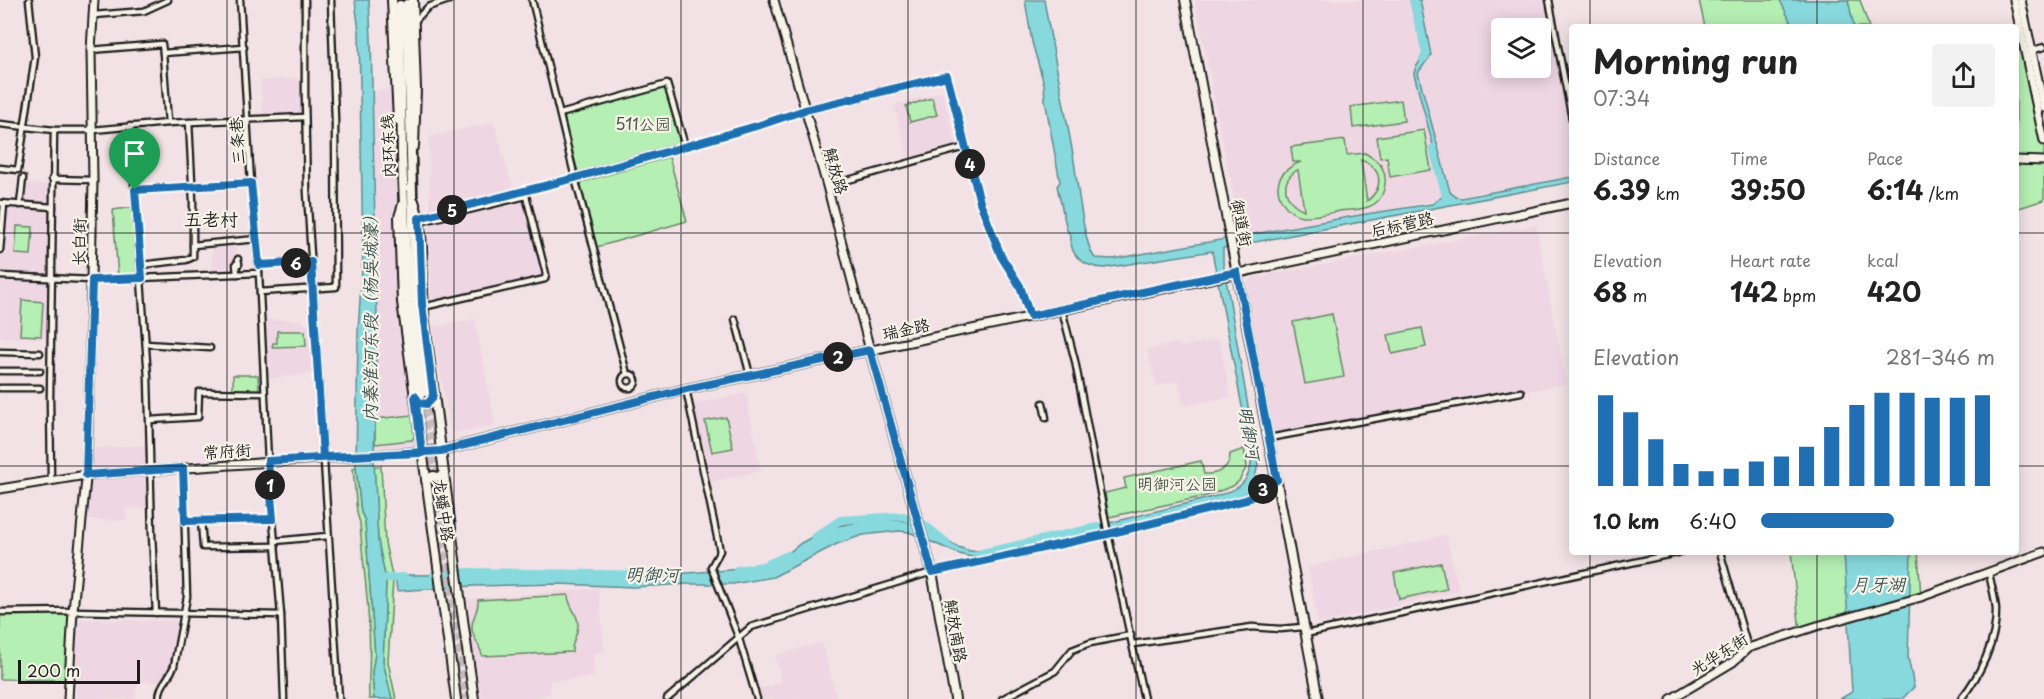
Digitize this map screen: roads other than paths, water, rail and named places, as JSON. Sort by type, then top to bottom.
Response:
[{"type":"highway","name":"内环东线","points":[[403,2],[402,157],[409,198]]},
{"type":"highway","name":"内环东线","points":[[403,2],[412,165],[409,198],[408,303],[424,394]]},
{"type":"main road","name":"长白街","points":[[68,699],[86,475],[92,280],[91,50],[94,0]]},
{"type":"main road","name":"解放路","points":[[774,0],[827,186],[870,350]]},
{"type":"main road","name":"御道街","points":[[1185,0],[1318,699]]},
{"type":"main road","points":[[2014,0],[2044,108]]},
{"type":"main road","points":[[2021,0],[2044,141]]},
{"type":"main road","points":[[403,2],[414,22],[416,89],[412,165]]},
{"type":"main road","points":[[402,157],[396,89],[403,2]]},
{"type":"main road","points":[[2019,160],[2044,160]]},
{"type":"main road","name":"龙蟠中路","points":[[409,198],[399,217],[402,302],[424,394],[441,451],[474,699]]},
{"type":"main road","name":"龙蟠中路","points":[[409,198],[420,220],[424,394],[422,453],[456,699]]},
{"type":"main road","name":"后标营路","points":[[1237,272],[1569,204]]},
{"type":"main road","name":"瑞金路","points":[[379,454],[441,451],[686,389],[1237,272]]},
{"type":"main road","points":[[870,350],[932,572]]},
{"type":"main road","name":"常府街","points":[[0,489],[86,475],[379,454]]},
{"type":"main road","points":[[426,480],[433,476],[444,478]]},
{"type":"main road","name":"解放南路","points":[[914,508],[932,572],[955,699]]},
{"type":"main road","name":"光华东街","points":[[1671,699],[1733,662],[1748,648],[1922,597],[2044,552]]},
{"type":"street","points":[[0,168],[18,170],[35,57],[29,0]]},
{"type":"street","points":[[93,15],[144,11],[168,0]]},
{"type":"street","name":"三条巷","points":[[240,0],[251,183],[259,265],[264,393],[281,615],[284,699]]},
{"type":"street","points":[[305,0],[305,117],[312,289],[339,699]]},
{"type":"street","points":[[260,292],[336,287],[335,120],[331,0]]},
{"type":"street","points":[[414,22],[428,7],[449,0]]},
{"type":"street","points":[[532,0],[575,178],[627,374]]},
{"type":"street","points":[[1549,0],[1569,103]]},
{"type":"street","points":[[91,50],[162,44],[168,123]]},
{"type":"street","points":[[163,53],[244,47]]},
{"type":"street","points":[[2028,52],[2044,47]]},
{"type":"street","points":[[420,220],[525,194],[805,110],[947,76],[980,202],[1001,256],[1020,286],[1030,316]]},
{"type":"street","points":[[560,114],[667,84],[685,146]]},
{"type":"street","points":[[0,124],[54,130],[93,130],[168,123],[305,117]]},
{"type":"street","points":[[141,264],[193,257],[189,122]]},
{"type":"street","points":[[130,126],[146,344],[156,613]]},
{"type":"street","points":[[51,481],[54,130]]},
{"type":"street","points":[[827,186],[965,147]]},
{"type":"street","points":[[20,205],[22,178]]},
{"type":"street","points":[[52,179],[93,180]]},
{"type":"street","points":[[135,190],[251,183]]},
{"type":"street","points":[[423,307],[545,279],[546,274],[525,194]]},
{"type":"street","points":[[0,250],[2,203],[53,207]]},
{"type":"street","points":[[193,245],[256,239]]},
{"type":"street","points":[[237,274],[238,259]]},
{"type":"street","points":[[162,262],[162,277]]},
{"type":"street","points":[[259,265],[311,262]]},
{"type":"street","points":[[0,276],[92,280],[259,273]]},
{"type":"street","points":[[1062,310],[1075,361],[1108,534],[1144,699]]},
{"type":"street","points":[[735,319],[750,375]]},
{"type":"street","points":[[146,344],[210,348]]},
{"type":"street","points":[[0,352],[40,353]]},
{"type":"street","points":[[0,371],[40,371]]},
{"type":"street","points":[[627,374],[633,375],[636,379],[634,385],[630,387],[622,383],[623,376],[627,374]]},
{"type":"street","points":[[630,387],[634,402]]},
{"type":"street","points":[[0,388],[40,388]]},
{"type":"street","points":[[686,389],[720,550],[711,567],[739,639],[757,699]]},
{"type":"street","points":[[150,420],[198,417],[199,392],[264,393]]},
{"type":"street","points":[[1269,438],[1521,392]]},
{"type":"street","points":[[1043,403],[1046,418]]},
{"type":"street","points":[[159,699],[160,686],[168,678],[174,666],[187,597],[183,468]]},
{"type":"street","points":[[667,699],[751,627],[932,572],[1108,534],[1246,500],[1277,480]]},
{"type":"street","points":[[185,521],[273,519]]},
{"type":"street","points":[[201,520],[203,547],[275,544],[328,536]]},
{"type":"street","points":[[1133,644],[1252,627],[1304,630],[1666,555]]},
{"type":"street","points":[[1721,555],[1748,648]]},
{"type":"street","points":[[1961,699],[1981,669],[1994,635],[1996,609],[1989,573]]},
{"type":"street","points":[[0,612],[281,615]]},
{"type":"street","points":[[1002,699],[1055,671],[1072,650],[1090,643],[1131,635]]},
{"type":"water","name":"内秦淮河东段（杨吴城濠）","points":[[355,0],[369,0],[377,321],[374,460],[378,541],[386,581],[383,662],[392,699],[374,699],[372,672],[375,654],[365,521],[361,512],[356,467],[358,332],[363,252],[359,32]]},
{"type":"water","points":[[1025,0],[1044,0],[1084,225],[1095,258],[1113,259],[1432,204],[1443,196],[1445,190],[1414,74],[1426,51],[1414,0],[1420,0],[1431,55],[1418,73],[1450,192],[1461,198],[1569,178],[1569,183],[1223,248],[1223,262],[1258,464],[1253,487],[1242,497],[988,561],[959,554],[909,532],[899,531],[863,535],[837,544],[773,577],[733,584],[634,587],[558,584],[397,591],[395,575],[673,574],[757,568],[778,561],[801,543],[831,527],[871,520],[901,520],[926,527],[958,547],[970,551],[997,551],[1213,497],[1241,485],[1248,475],[1252,458],[1212,251],[1104,268],[1084,263],[1075,255],[1057,186],[1060,182],[1044,84],[1032,42]]},
{"type":"water","points":[[1780,0],[1848,0],[1853,24],[1791,24]]},
{"type":"water","name":"月牙湖","points":[[1844,555],[1911,555],[1908,657],[1914,687],[1902,699],[1840,699],[1852,692]]},
{"type":"waterway","points":[[1413,0],[1420,30]]},
{"type":"waterway","points":[[1422,36],[1426,55],[1423,59]]},
{"type":"waterway","points":[[1433,148],[1447,200]]},
{"type":"waterway","name":"明御河","points":[[815,537],[840,520],[903,516],[913,520]]},
{"type":"waterway","name":"明御河","points":[[922,523],[946,542]]},
{"type":"waterway","name":"明御河","points":[[982,553],[1102,526]]},
{"type":"waterway","name":"明御河","points":[[737,570],[763,566],[788,555]]},
{"type":"waterway","name":"明御河","points":[[434,575],[469,572],[665,575]]},
{"type":"waterway","name":"明御河","points":[[378,579],[404,577]]},
{"type":"tunnel","points":[[428,396],[468,699]]},
{"type":"tunnel","points":[[421,398],[462,699]]},
{"type":"district","name":"五老村","points":[[211,220]]},
{"type":"park label","name":"511公园","points":[[643,124]]},
{"type":"park label","name":"明御河公园","points":[[1177,484]]}]
